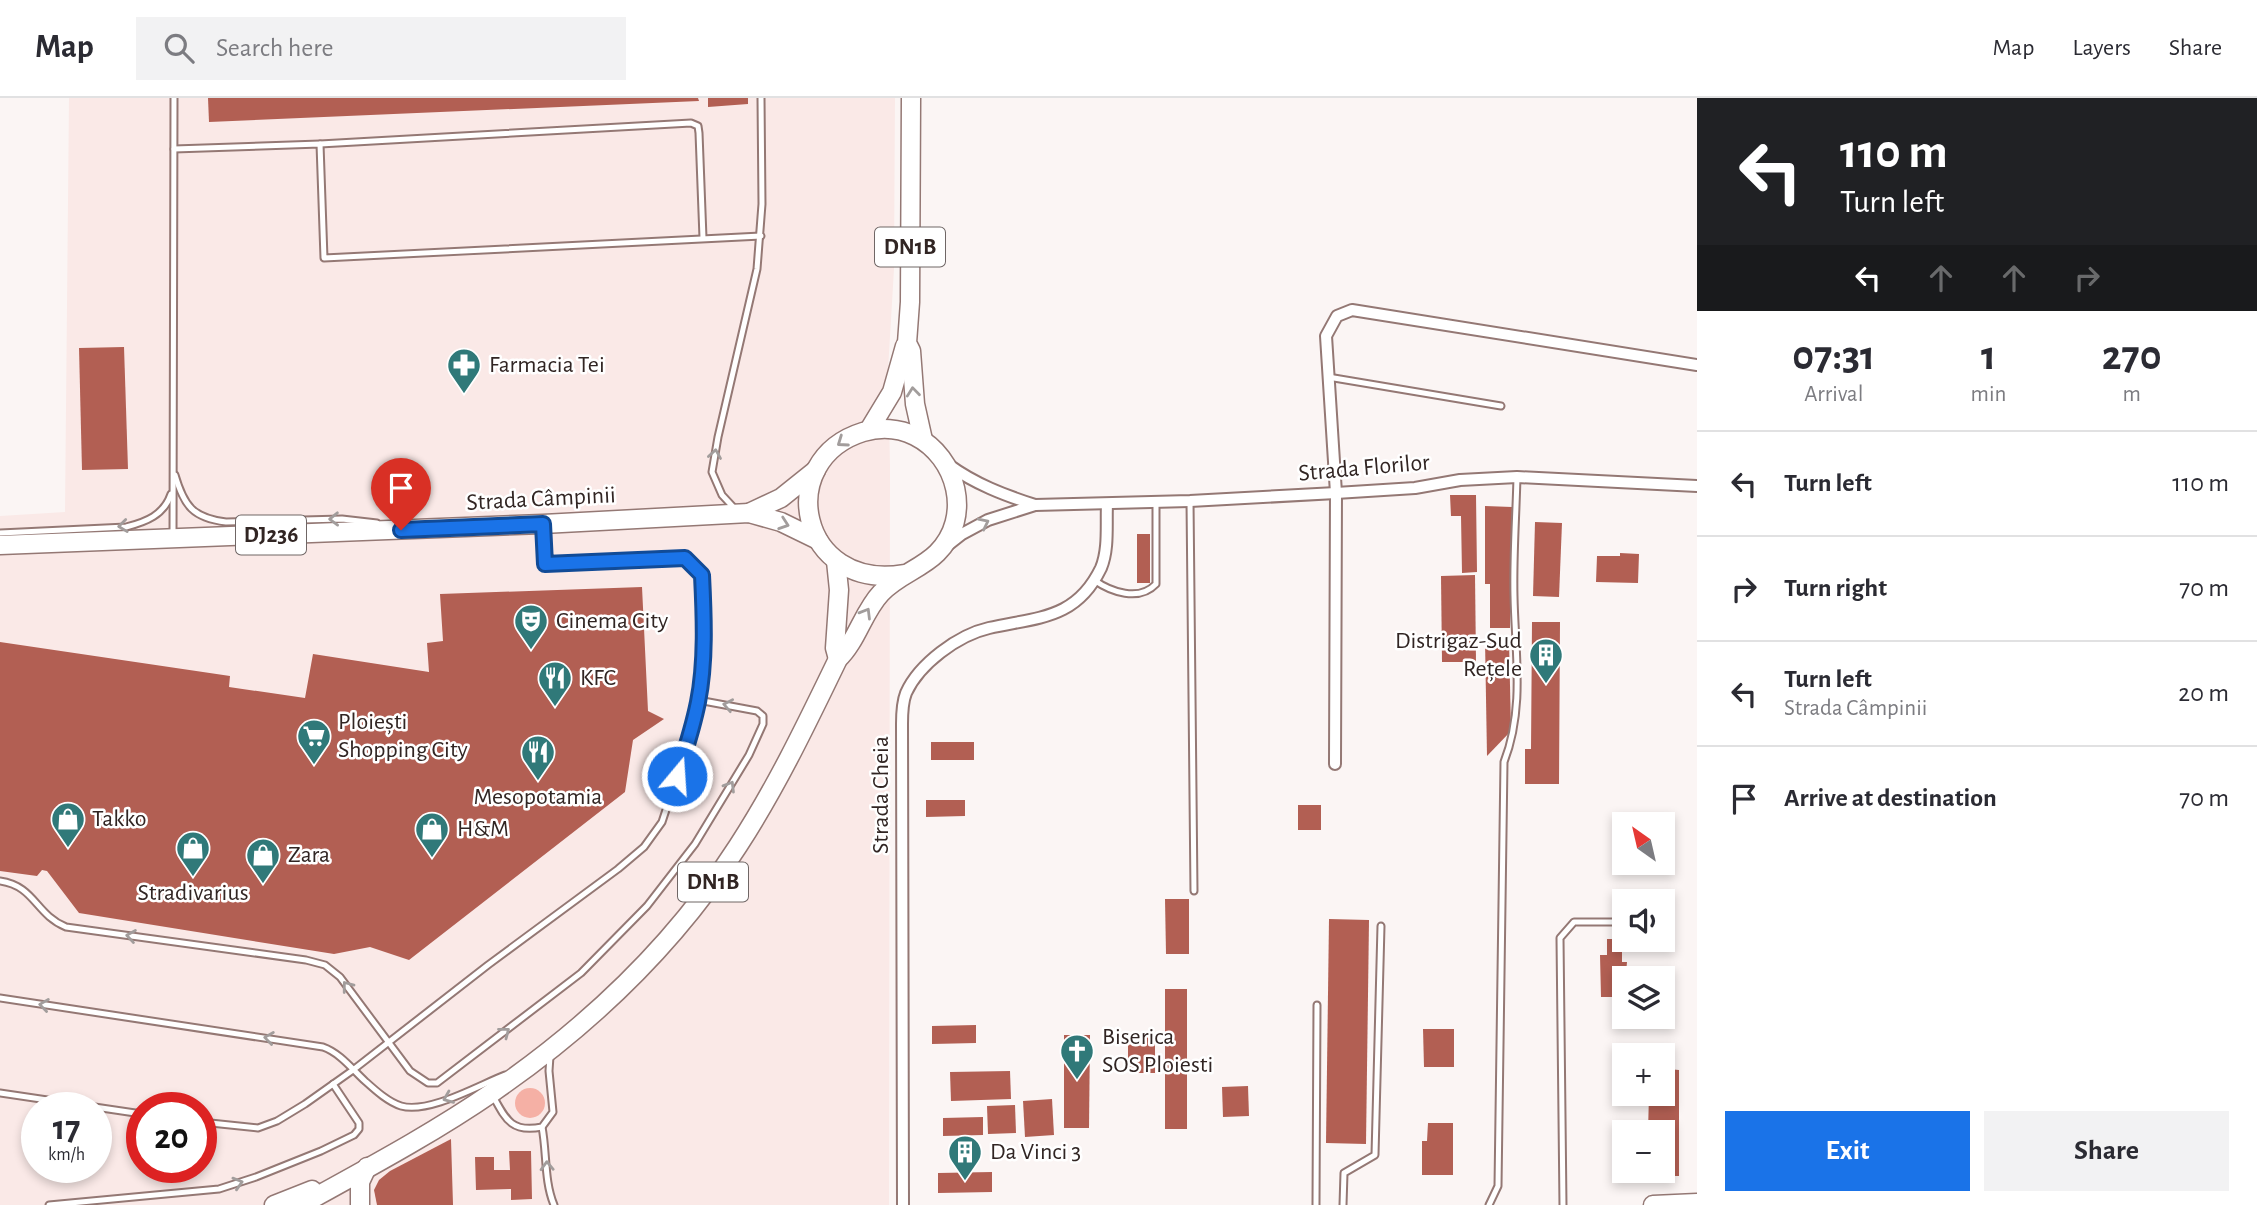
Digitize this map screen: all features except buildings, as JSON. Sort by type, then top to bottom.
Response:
[{"type":"main road","name":"DN1B","points":[[869,430],[892,392],[907,343],[910,302],[911,98]]},
{"type":"main road","name":"DN1B","points":[[907,343],[911,351],[915,404],[923,440]]},
{"type":"main road","name":"DN1B","points":[[869,430],[897,430],[923,440],[945,463],[957,492],[954,524],[939,552],[923,565],[904,574],[886,577],[868,576],[836,561],[818,540],[809,513],[808,498],[816,470],[825,456],[853,435],[869,430]]},
{"type":"main road","name":"DJ236","points":[[744,513],[781,498],[816,470]]},
{"type":"main road","name":"DJ236","points":[[744,513],[789,525],[818,540]]},
{"type":"main road","name":"Strada Câmpinii","points":[[0,545],[543,524],[744,513]]},
{"type":"main road","name":"DN1B","points":[[836,561],[839,599],[835,648],[838,659]]},
{"type":"main road","name":"DN1B","points":[[301,1205],[491,1093],[582,1025],[622,987],[709,887],[737,848],[789,760],[838,659],[846,651],[873,602],[904,574]]},
{"type":"main road","name":"DN1B","points":[[274,1205],[367,1167]]},
{"type":"main road","points":[[360,1205],[360,1182],[367,1167]]},
{"type":"main road","points":[[1653,1205],[1692,1204]]},
{"type":"street","points":[[1335,764],[1336,493],[1326,336],[1337,316],[1352,310],[1697,365]]},
{"type":"street","points":[[945,463],[993,490],[1035,505]]},
{"type":"street","name":"Strada Florilor","points":[[1035,505],[1190,501],[1336,493],[1517,477],[1697,486]]},
{"type":"street","name":"Strada Cheia","points":[[903,1205],[902,724],[905,695],[912,681],[923,669],[964,638],[989,628],[1021,624],[1057,612],[1067,608],[1084,594],[1102,565],[1107,504]]},
{"type":"street","points":[[939,552],[962,534],[988,520],[1035,505]]},
{"type":"lane","points":[[173,539],[174,98]]},
{"type":"lane","points":[[744,513],[722,495],[712,472],[749,310],[761,236],[761,98]]},
{"type":"lane","points":[[174,149],[320,144],[691,123],[698,126],[699,133],[703,238]]},
{"type":"lane","points":[[320,144],[324,258],[761,236]]},
{"type":"lane","points":[[1328,377],[1501,406]]},
{"type":"lane","points":[[173,468],[187,504],[196,514],[209,520],[368,520],[401,530]]},
{"type":"lane","points":[[1489,1205],[1498,1186],[1504,762],[1513,738],[1516,712],[1517,632],[1514,597],[1517,477]]},
{"type":"lane","points":[[0,533],[126,527],[157,515],[168,503],[173,488]]},
{"type":"lane","points":[[1190,501],[1194,891]]},
{"type":"lane","points":[[1094,580],[1116,593],[1142,593],[1156,584],[1156,502]]},
{"type":"lane","points":[[217,1124],[265,1126],[287,1116],[353,1070],[387,1041],[610,875],[644,847],[662,822],[691,734],[698,700],[703,616],[702,575],[685,558],[545,564],[543,524]]},
{"type":"lane","points":[[0,881],[22,888],[45,915],[66,927],[294,958],[325,965],[340,977],[416,1077],[428,1083],[437,1083],[580,973],[626,929],[672,876],[695,844],[761,732],[763,716],[757,711],[698,700]]},
{"type":"lane","points":[[1563,1205],[1560,938],[1574,922],[1612,922]]},
{"type":"lane","points":[[1343,1205],[1344,1173],[1375,1155],[1381,926]]},
{"type":"lane","points":[[0,998],[323,1047],[338,1055],[387,1098],[401,1106],[431,1105],[534,1063]]},
{"type":"lane","points":[[1316,1205],[1317,1004]]},
{"type":"lane","points":[[550,1050],[553,1112],[542,1127],[547,1179],[554,1205]]},
{"type":"lane","points":[[49,1205],[219,1189],[321,1151],[354,1135],[359,1129],[359,1123],[333,1084]]},
{"type":"lane","points":[[0,1093],[126,1112]]},
{"type":"lane","points":[[491,1093],[512,1125],[521,1129],[542,1127]]},
{"type":"shaded area","points":[[69,98],[895,98],[894,269],[888,370],[889,1205],[0,1205],[0,516],[65,512]]},
{"type":"shaded area","points":[[530,1088],[540,1093],[545,1103],[540,1113],[530,1118],[520,1113],[515,1103],[520,1093]]},
{"type":"place","name":"Farmacia Tei","points":[[464,395]]},
{"type":"place","name":"Cinema City","points":[[531,651]]},
{"type":"place","name":"Distrigaz-Sud Rețele","points":[[1546,685]]},
{"type":"place","name":"KFC","points":[[555,708]]},
{"type":"place","name":"Ploiești Shopping City","points":[[314,766]]},
{"type":"place","name":"Mesopotamia","points":[[538,782]]},
{"type":"place","name":"Takko","points":[[68,849]]},
{"type":"place","name":"H&M","points":[[432,859]]},
{"type":"place","name":"Stradivarius","points":[[193,878]]},
{"type":"place","name":"Zara","points":[[263,885]]},
{"type":"place","name":"Biserica SOS Ploiesti","points":[[1077,1081]]},
{"type":"place","name":"Da Vinci 3","points":[[965,1182]]},
{"type":"route","points":[[401,530],[543,524],[545,564],[685,558],[702,575],[701,678],[691,734],[677,776]]}]
